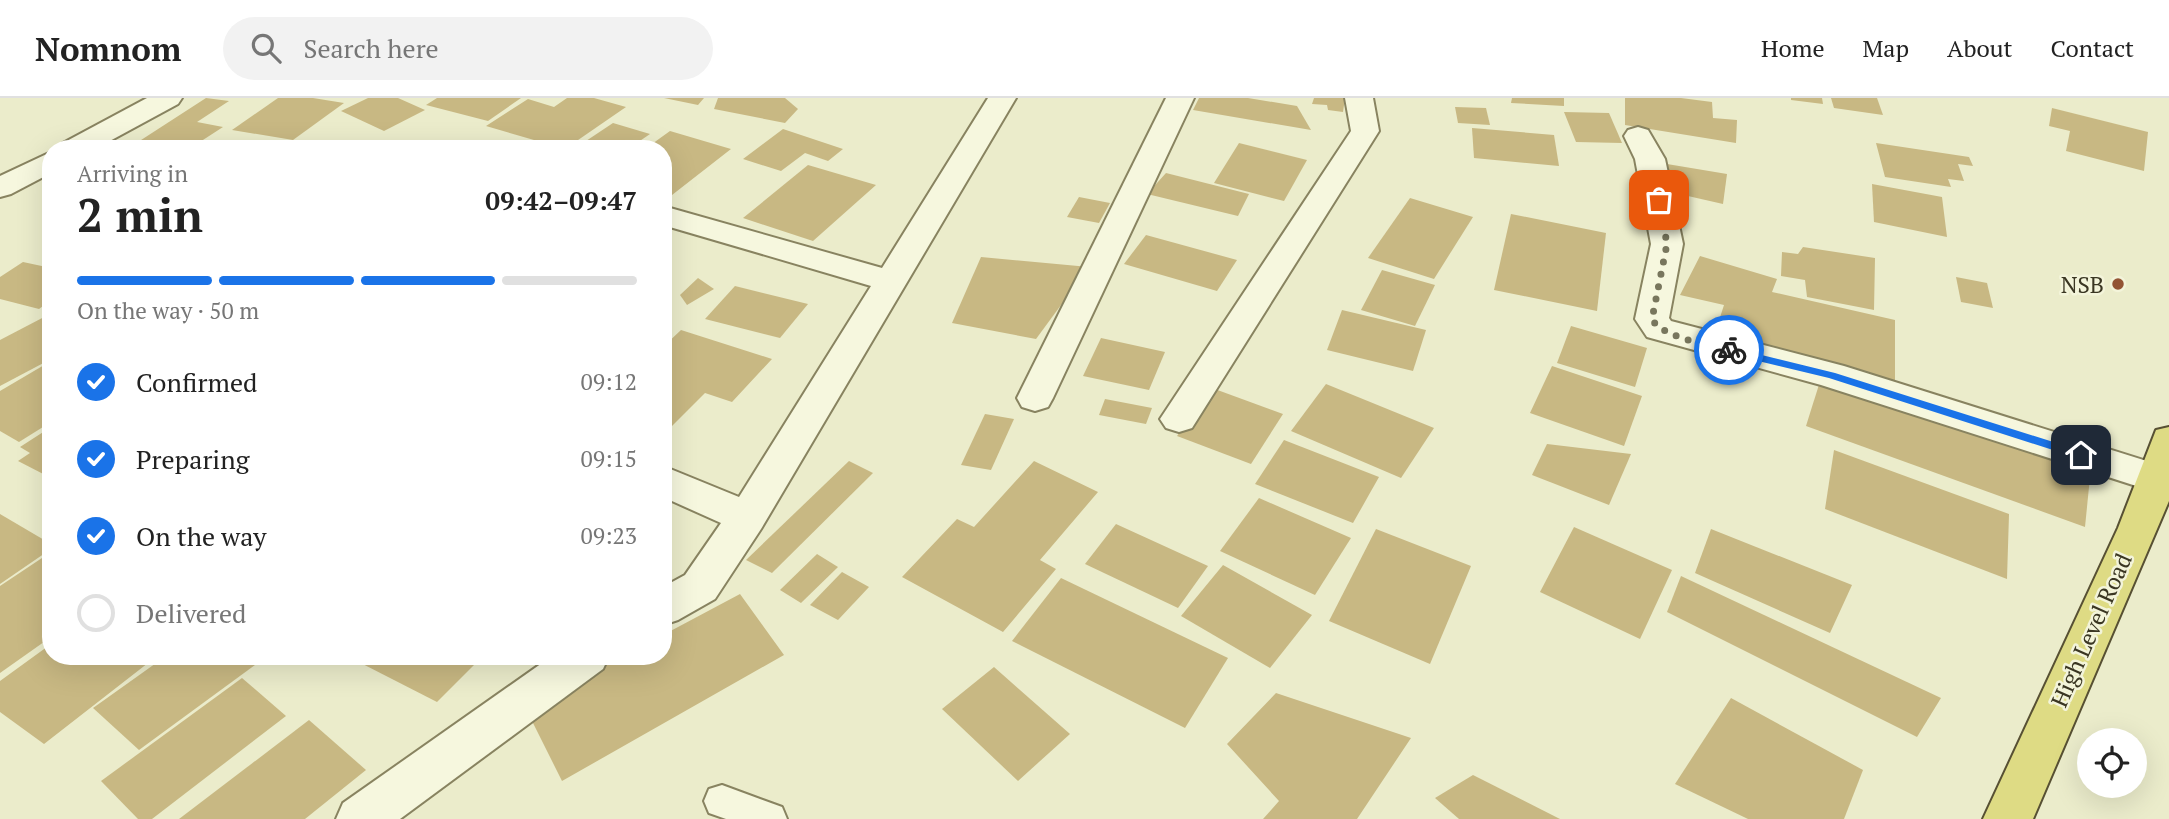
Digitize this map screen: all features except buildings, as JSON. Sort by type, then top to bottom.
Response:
[{"type":"highway","name":"High Level Road","points":[[2008,819],[2164,459]]},
{"type":"street","points":[[90,140],[168,98]]},
{"type":"street","points":[[672,603],[700,587],[747,518],[1002,98]]},
{"type":"street","points":[[1035,398],[1180,98]]},
{"type":"street","points":[[1179,419],[1366,131],[1359,98]]},
{"type":"street","points":[[1638,136],[1650,159],[1667,244],[1652,319],[1659,328],[1711,345],[2164,459]]},
{"type":"street","points":[[0,188],[42,166]]},
{"type":"street","points":[[672,218],[891,281]]},
{"type":"street","points":[[672,484],[747,518]]},
{"type":"street","points":[[361,819],[575,665]]},
{"type":"lane","points":[[722,801],[769,819]]},
{"type":"way so far","points":[[1659,200],[1667,244],[1652,319],[1654,324],[1672,334],[1729,350]]},
{"type":"place","name":"NSB","points":[[2118,284]]},
{"type":"route","points":[[1729,350],[1831,375],[2081,455]]}]
